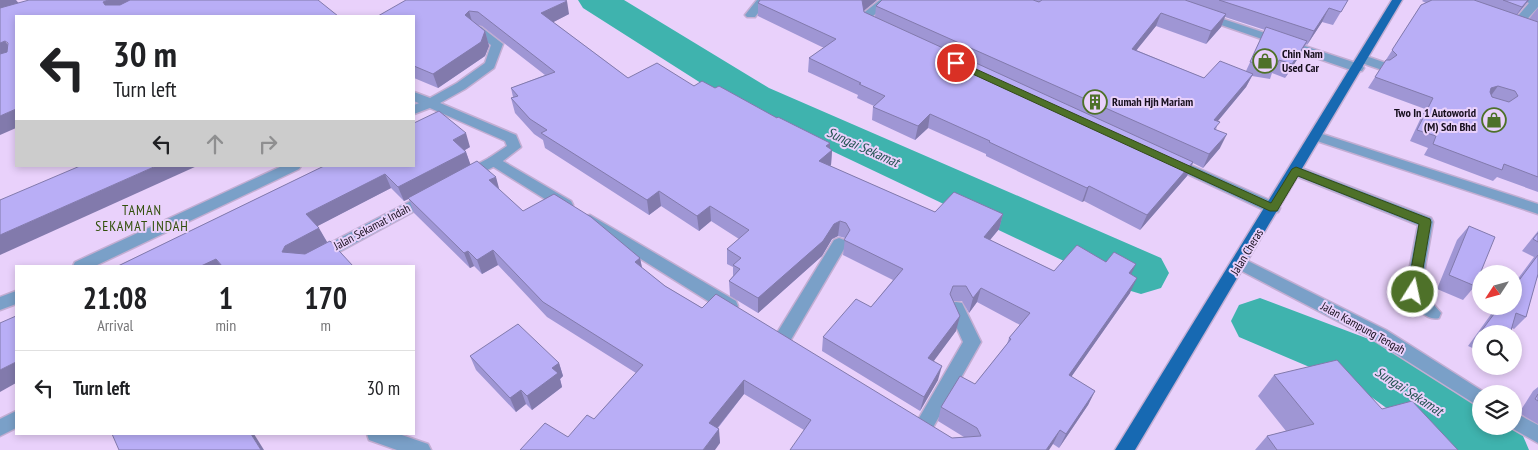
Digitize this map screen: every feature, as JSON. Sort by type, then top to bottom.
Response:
[{"type":"main road","name":"Jalan Cheras","points":[[1125,450],[1274,208],[1397,0]]},
{"type":"street","points":[[750,15],[763,0]]},
{"type":"street","points":[[887,0],[867,15],[868,22],[895,35]]},
{"type":"street","points":[[1528,0],[1536,2],[1513,22],[1531,29]]},
{"type":"street","points":[[1192,12],[1360,63],[1382,66]]},
{"type":"street","points":[[415,110],[461,86],[490,65],[497,44],[477,29]]},
{"type":"street","name":"Jalan Sekamat Indah","points":[[302,265],[494,161],[514,146],[511,138],[415,96]]},
{"type":"street","points":[[1316,136],[1538,209]]},
{"type":"street","points":[[1165,159],[1274,208]]},
{"type":"street","points":[[494,161],[741,312]]},
{"type":"street","points":[[84,265],[292,167]]},
{"type":"street","points":[[1296,171],[1426,222],[1413,292],[1433,313]]},
{"type":"street","points":[[782,338],[839,244]]},
{"type":"street","name":"Jalan Kampung Tengah","points":[[1240,263],[1380,335],[1472,393]]},
{"type":"street","points":[[0,304],[15,297]]},
{"type":"street","points":[[924,425],[972,342],[966,324],[956,308]]},
{"type":"street","points":[[766,328],[799,348]]},
{"type":"street","points":[[908,414],[940,435]]},
{"type":"street","points":[[0,428],[15,420]]},
{"type":"street","points":[[1522,425],[1538,435]]},
{"type":"street","points":[[379,435],[421,450]]},
{"type":"building","points":[[29,0],[108,0],[103,2],[105,5],[120,5],[130,0],[318,0],[337,15],[15,15],[15,109],[0,116],[0,54],[7,52],[8,43],[5,41],[0,43],[0,8]]},
{"type":"building","points":[[406,0],[565,0],[567,1],[541,13],[628,78],[657,63],[694,86],[702,81],[715,88],[719,86],[777,118],[830,143],[826,146],[832,150],[819,161],[935,212],[954,192],[1003,214],[984,237],[1054,271],[1077,245],[1106,262],[1114,252],[1136,264],[1129,273],[1137,278],[1069,375],[1095,391],[1066,434],[1060,430],[1046,450],[790,450],[811,420],[744,380],[709,423],[719,429],[703,450],[520,450],[545,423],[568,437],[587,415],[594,419],[643,365],[543,302],[493,250],[477,260],[468,251],[464,253],[408,198],[477,161],[496,177],[489,180],[523,211],[554,194],[591,217],[640,258],[635,262],[665,286],[702,308],[716,294],[952,438],[981,436],[977,428],[941,407],[960,376],[975,384],[1030,313],[981,288],[973,298],[966,286],[953,286],[950,294],[960,316],[928,358],[942,366],[924,397],[823,337],[856,299],[871,307],[903,269],[844,240],[850,230],[846,223],[840,221],[834,224],[823,241],[758,298],[729,281],[740,269],[733,265],[741,258],[727,249],[749,230],[710,206],[697,216],[659,191],[647,200],[541,133],[547,130],[530,119],[511,98],[518,96],[511,88],[555,72],[478,12],[469,11],[465,15],[485,31],[481,42],[433,74],[415,66],[415,15],[380,15]]},
{"type":"building","points":[[760,0],[862,0],[864,12],[1193,162],[1147,215],[1089,186],[1087,188],[930,114],[918,126],[873,107],[885,96],[809,58],[836,39],[758,3]]},
{"type":"building","points":[[882,0],[1033,0],[1039,2],[1042,0],[1185,0],[1226,14],[1211,31],[1161,13],[1132,49],[1204,78],[1220,61],[1253,74],[1214,120],[1220,122],[1214,129],[1227,134],[1209,154],[876,6]]},
{"type":"building","points":[[1219,0],[1348,0],[1341,12],[1329,8],[1314,31]]},
{"type":"building","points":[[1432,0],[1474,0],[1538,22],[1538,177],[1504,164],[1502,170],[1433,144],[1436,136],[1417,130],[1433,98],[1375,77],[1386,60],[1390,60],[1397,55],[1392,50],[1421,5]],"holes":[[[1498,86],[1515,91],[1518,96],[1509,102],[1492,97],[1490,92],[1491,88]]]},
{"type":"building","points":[[1503,0],[1528,0],[1522,7]]},
{"type":"building","points":[[1266,27],[1307,41],[1292,64],[1279,60],[1277,65],[1250,62]]},
{"type":"building","points":[[439,111],[466,133],[453,140],[466,152],[398,187],[385,174],[306,214],[319,228],[285,246],[282,252],[305,254],[330,241],[352,265],[221,265],[216,259],[203,265],[120,265],[322,167],[415,167],[415,123]]},
{"type":"building","points":[[78,167],[154,167],[0,235],[0,200]]},
{"type":"building","points":[[1469,226],[1495,237],[1484,265],[1472,265],[1472,285],[1449,275]]},
{"type":"building","points":[[1538,233],[1538,242],[1533,239]]},
{"type":"building","points":[[1538,255],[1538,274],[1526,317],[1521,315],[1522,276]]},
{"type":"building","points":[[1493,315],[1515,315],[1513,325],[1486,325]]},
{"type":"building","points":[[15,316],[15,362],[0,370],[0,323]]},
{"type":"building","points":[[518,324],[559,363],[552,368],[558,373],[527,396],[521,390],[510,398],[470,356]]},
{"type":"building","points":[[1337,360],[1382,409],[1412,401],[1458,450],[1277,450],[1267,436],[1314,424],[1274,375]]},
{"type":"building","points":[[112,435],[252,435],[261,450],[119,450]]},
{"type":"waterway","name":"Sungai Sekamat","points":[[597,0],[753,97],[1141,273]]},
{"type":"waterway","name":"Sungai Sekamat","points":[[1260,321],[1381,370],[1496,450]]},
{"type":"place","name":"Chin Nam Used Car","points":[[1265,61]]},
{"type":"place","name":"Rumah Hjh Mariam","points":[[1095,102]]},
{"type":"place","name":"Two In 1 Autoworld (M) Sdn Bhd","points":[[1494,120]]},
{"type":"district","name":"TAMAN SEKAMAT INDAH","points":[[142,218]]},
{"type":"route","points":[[956,63],[1274,208],[1296,171],[1426,222],[1413,292]]}]
